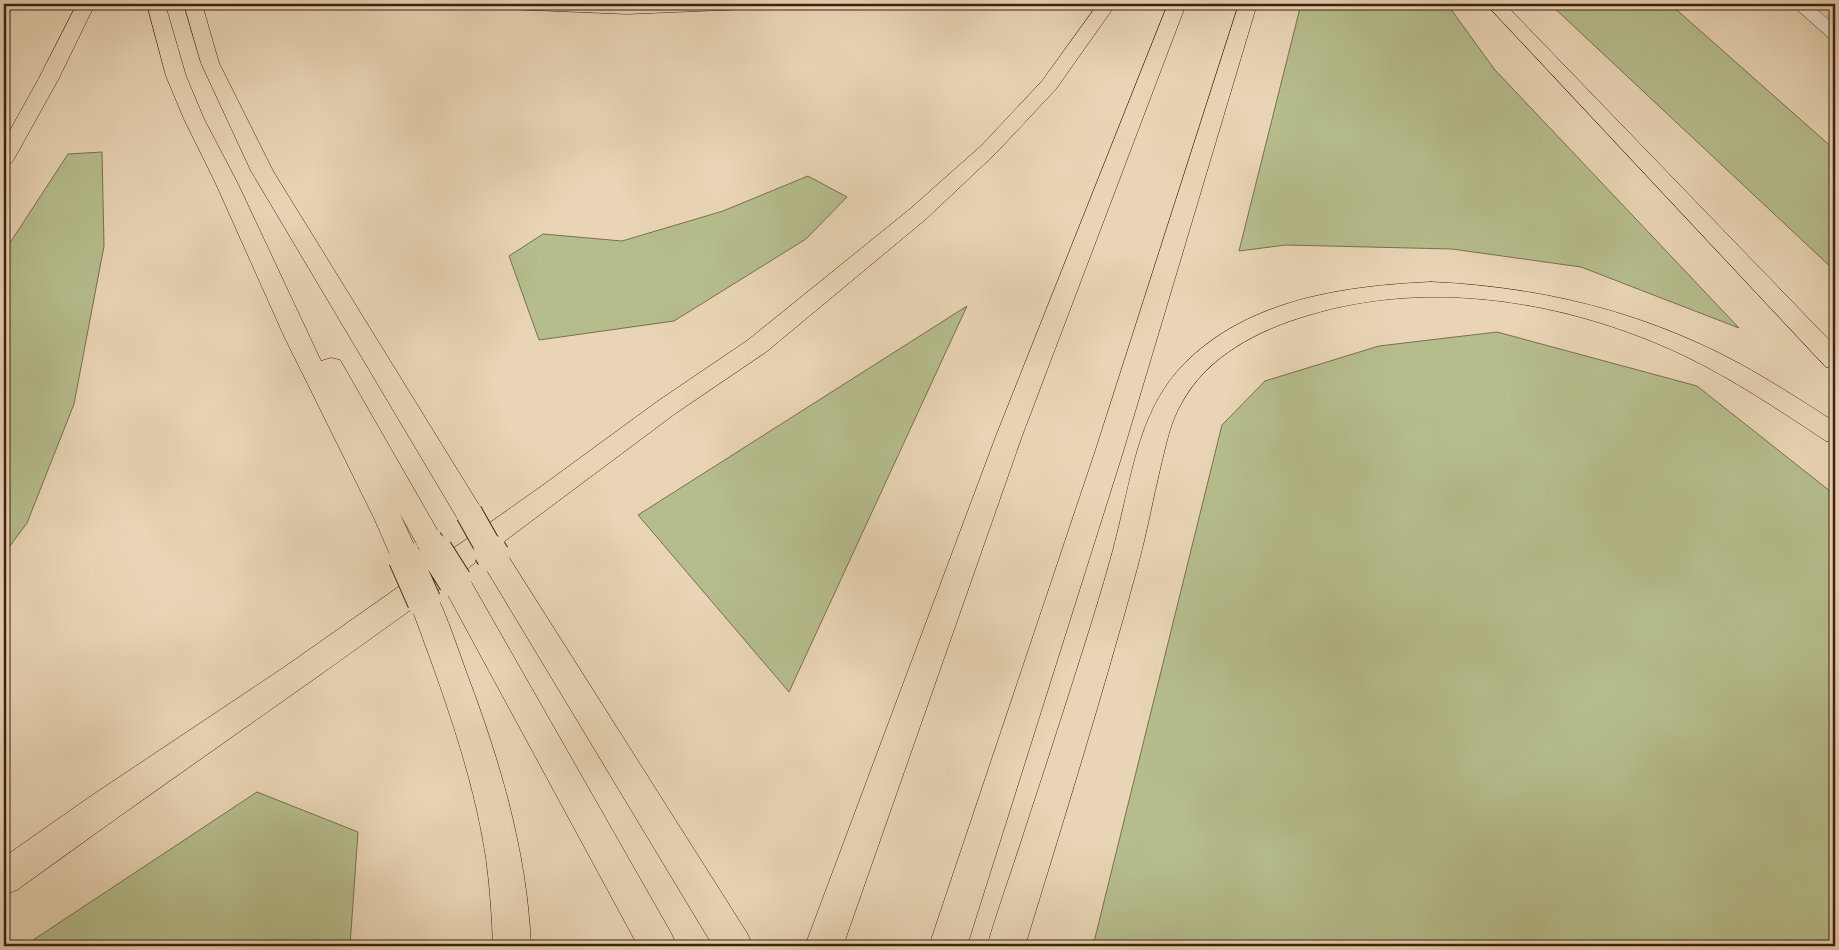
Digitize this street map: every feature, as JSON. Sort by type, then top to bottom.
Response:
[{"type":"highway","points":[[4,159],[48,80],[86,4]]},
{"type":"highway","points":[[156,4],[176,76],[194,119],[227,184],[296,336],[388,518],[424,601],[471,728],[505,860],[512,946]]},
{"type":"highway","points":[[193,4],[210,63],[262,171],[469,513],[493,556],[734,946]]},
{"type":"highway","points":[[506,4],[582,9],[645,10],[747,4]]},
{"type":"highway","points":[[4,878],[102,807],[302,672],[541,501],[667,407],[757,346],[918,214],[989,149],[1049,85],[1108,4]]},
{"type":"highway","points":[[824,946],[1010,436],[1177,4]]},
{"type":"highway","points":[[948,946],[1108,452],[1248,4]]},
{"type":"highway","points":[[1495,4],[1835,361]]},
{"type":"highway","points":[[227,184],[455,581],[658,946]]},
{"type":"highway","points":[[1006,946],[1092,675],[1126,558],[1152,450],[1166,408],[1183,382],[1221,345],[1253,325],[1338,297],[1388,292],[1434,290],[1495,293],[1551,302],[1599,314],[1672,341],[1732,371],[1835,434]]},
{"type":"lane","points":[[1800,4],[1835,34]]},
{"type":"green space","points":[[1301,4],[1447,4],[1495,70],[1739,328],[1581,267],[1452,249],[1286,245],[1239,251]]},
{"type":"green space","points":[[1550,4],[1670,4],[1835,150],[1835,271]]},
{"type":"green space","points":[[102,152],[104,246],[74,404],[27,523],[4,554],[4,252],[68,154]]},
{"type":"green space","points":[[808,176],[847,197],[806,239],[674,321],[539,340],[509,256],[543,234],[622,241],[723,211]]},
{"type":"green space","points":[[967,306],[789,692],[638,515]]},
{"type":"green space","points":[[1497,332],[1697,386],[1835,495],[1835,946],[1093,946],[1222,425],[1265,381],[1379,346]]},
{"type":"green space","points":[[257,792],[358,832],[350,946],[24,946]]}]
